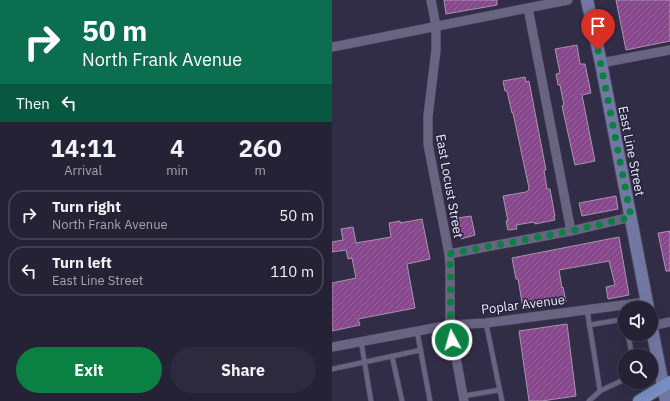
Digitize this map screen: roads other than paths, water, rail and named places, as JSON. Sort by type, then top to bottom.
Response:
[{"type":"main road","points":[[639,401],[667,384]]},
{"type":"street","name":"East Locust Street","points":[[431,0],[436,26],[436,50],[427,137],[449,254],[450,325],[464,399]]},
{"type":"street","points":[[332,47],[568,0]]},
{"type":"street","name":"East Line Street","points":[[587,0],[601,63],[646,301]]},
{"type":"street","points":[[528,8],[571,231]]},
{"type":"street","points":[[601,63],[670,50]]},
{"type":"street","points":[[449,254],[571,231],[631,217]]},
{"type":"street","name":"Poplar Avenue","points":[[332,347],[450,325],[486,323],[587,309],[618,307]]},
{"type":"street","points":[[658,324],[670,322]]},
{"type":"street","points":[[655,341],[667,384],[666,401]]},
{"type":"lane","points":[[587,309],[600,391]]},
{"type":"lane","points":[[589,325],[618,320]]},
{"type":"lane","points":[[486,323],[502,401]]},
{"type":"lane","points":[[417,331],[430,401]]},
{"type":"lane","points":[[361,342],[371,401]]},
{"type":"lane","points":[[332,369],[421,350]]},
{"type":"lane","points":[[392,356],[402,401]]},
{"type":"lane","points":[[588,401],[600,391],[618,382]]},
{"type":"lane","points":[[464,399],[499,390]]}]
